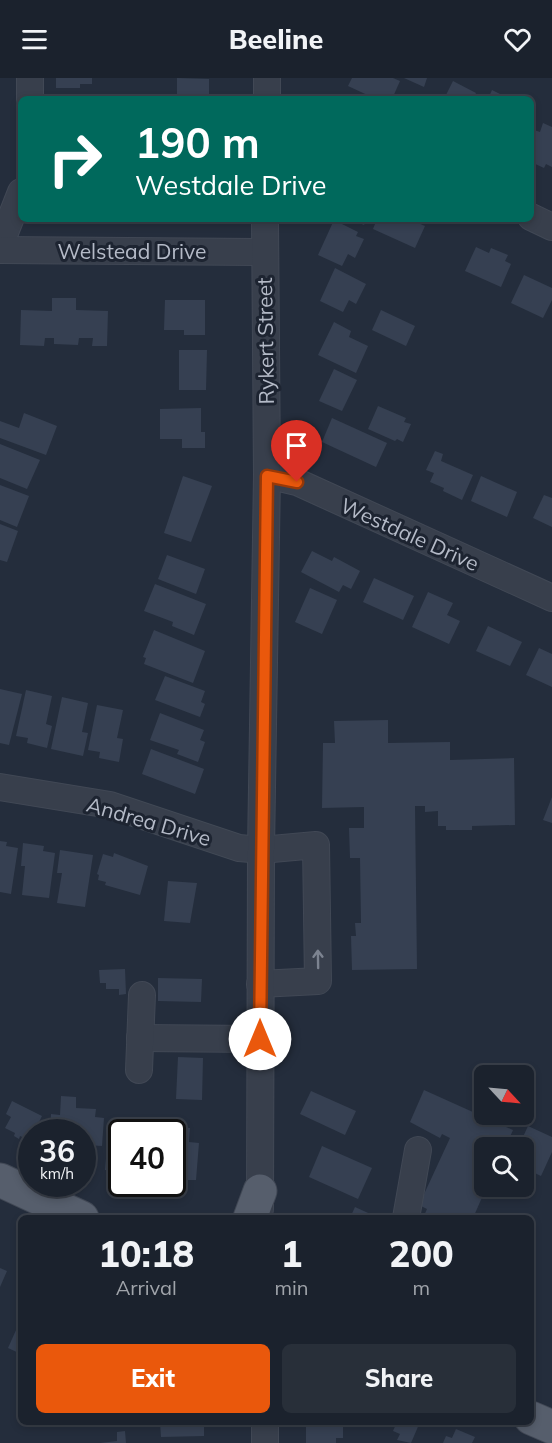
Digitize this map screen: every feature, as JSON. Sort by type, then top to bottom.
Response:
[{"type":"main road","points":[[0,1180],[76,1215]]},
{"type":"main road","points":[[534,1419],[552,1427]]},
{"type":"street","points":[[30,78],[30,96]]},
{"type":"street","points":[[0,245],[18,200]]},
{"type":"street","points":[[534,218],[552,227]]},
{"type":"street","name":"Rykert Street","points":[[257,1209],[267,476],[265,222]]},
{"type":"street","name":"Welstead Drive","points":[[0,250],[264,252]]},
{"type":"street","name":"Westdale Drive","points":[[267,476],[297,482],[552,598]]},
{"type":"street","name":"Andrea Drive","points":[[0,787],[110,805],[239,848],[261,850],[316,845],[318,981],[260,984]]},
{"type":"street","points":[[139,1071],[142,995]]},
{"type":"street","points":[[140,1038],[260,1039]]},
{"type":"street","points":[[407,1215],[418,1150]]},
{"type":"street","points":[[265,1425],[265,1443]]},
{"type":"building","points":[[56,78],[92,78],[92,84],[80,84],[80,88],[56,88]]},
{"type":"building","points":[[177,78],[209,79],[209,96],[177,96]]},
{"type":"building","points":[[352,78],[393,78],[400,81],[393,96],[370,96],[348,86]]},
{"type":"building","points":[[404,78],[427,78],[424,87]]},
{"type":"building","points":[[453,81],[476,93],[474,96],[446,96]]},
{"type":"building","points":[[492,90],[504,96],[489,96]]},
{"type":"building","points":[[543,123],[552,127],[552,167],[546,164],[544,168],[534,163],[534,130],[540,132]]},
{"type":"building","points":[[333,222],[338,222],[358,232],[356,236],[364,239],[355,258],[348,254],[342,266],[318,255]]},
{"type":"building","points":[[376,222],[416,222],[425,226],[415,248],[373,229]]},
{"type":"building","points":[[476,247],[489,253],[491,248],[508,255],[505,261],[511,264],[501,287],[465,271]]},
{"type":"building","points":[[335,268],[366,284],[356,304],[349,300],[343,312],[320,301]]},
{"type":"building","points":[[524,275],[552,288],[552,300],[543,318],[511,303]]},
{"type":"building","points":[[52,298],[76,298],[76,310],[108,311],[107,346],[92,346],[93,338],[79,338],[78,345],[54,344],[54,338],[45,338],[44,346],[20,345],[21,310],[52,311]]},
{"type":"building","points":[[165,300],[205,300],[205,335],[184,335],[184,330],[164,330]]},
{"type":"building","points":[[381,310],[415,326],[406,346],[372,330]]},
{"type":"building","points":[[334,322],[351,331],[349,337],[368,346],[356,373],[318,355]]},
{"type":"building","points":[[179,350],[207,350],[206,390],[179,390]]},
{"type":"building","points":[[334,369],[357,380],[342,411],[319,401]]},
{"type":"building","points":[[378,406],[406,418],[404,422],[411,424],[403,442],[397,439],[395,441],[368,429]]},
{"type":"building","points":[[201,408],[201,432],[205,432],[205,448],[182,448],[182,439],[160,439],[160,409]]},
{"type":"building","points":[[24,413],[57,426],[46,455],[0,438],[0,421],[19,428]]},
{"type":"building","points":[[332,418],[387,443],[376,467],[322,442]]},
{"type":"building","points":[[0,444],[40,460],[27,489],[0,478]]},
{"type":"building","points":[[435,451],[443,454],[441,461],[473,475],[462,500],[430,482],[434,473],[426,470]]},
{"type":"building","points":[[183,476],[212,486],[191,542],[164,533]]},
{"type":"building","points":[[481,476],[517,492],[507,517],[471,501]]},
{"type":"building","points":[[0,485],[29,496],[17,527],[0,520]]},
{"type":"building","points":[[544,495],[552,498],[552,527],[533,518]]},
{"type":"building","points":[[0,524],[18,531],[7,562],[0,560]]},
{"type":"building","points":[[312,551],[332,561],[334,557],[360,571],[351,589],[343,585],[339,592],[301,572]]},
{"type":"building","points":[[167,555],[205,569],[196,594],[158,579]]},
{"type":"building","points":[[374,578],[414,596],[403,620],[363,602]]},
{"type":"building","points":[[155,584],[206,604],[194,635],[172,626],[173,622],[144,611]]},
{"type":"building","points":[[310,588],[337,600],[322,634],[295,622]]},
{"type":"building","points":[[428,592],[453,603],[447,615],[460,621],[449,644],[412,627]]},
{"type":"building","points":[[488,626],[522,642],[510,666],[476,651]]},
{"type":"building","points":[[154,630],[205,651],[193,683],[144,664],[146,658],[143,657]]},
{"type":"building","points":[[539,648],[552,654],[552,687],[526,675]]},
{"type":"building","points":[[165,676],[205,691],[201,702],[205,704],[200,717],[155,700]]},
{"type":"building","points":[[0,689],[22,694],[9,745],[0,743]]},
{"type":"building","points":[[26,690],[52,696],[46,724],[52,726],[47,748],[27,743],[28,738],[16,736]]},
{"type":"building","points":[[62,697],[88,703],[82,732],[88,733],[83,756],[51,749]]},
{"type":"building","points":[[97,705],[123,710],[117,738],[123,739],[119,762],[99,758],[100,752],[88,750]]},
{"type":"building","points":[[160,713],[204,730],[200,740],[205,742],[198,762],[177,754],[179,750],[150,740]]},
{"type":"building","points":[[388,720],[388,743],[450,742],[450,760],[514,758],[515,825],[472,826],[472,830],[446,830],[446,826],[438,826],[438,811],[425,812],[425,806],[415,806],[417,969],[352,970],[351,936],[356,936],[355,923],[361,923],[360,858],[350,858],[349,828],[364,828],[364,807],[322,808],[323,743],[335,743],[334,721]]},
{"type":"building","points":[[151,749],[204,769],[195,794],[142,774]]},
{"type":"building","points":[[552,797],[552,823],[543,820]]},
{"type":"building","points":[[0,841],[7,842],[6,846],[18,848],[11,894],[0,892]]},
{"type":"building","points":[[23,843],[44,846],[43,851],[55,853],[49,898],[22,895],[25,866],[21,866]]},
{"type":"building","points":[[60,850],[93,855],[85,907],[57,903],[62,873],[57,873]]},
{"type":"building","points":[[114,853],[148,866],[140,895],[105,885],[106,882],[98,880],[99,875],[97,874],[103,854],[113,857]]},
{"type":"building","points":[[168,881],[197,883],[190,923],[164,921]]},
{"type":"building","points":[[125,969],[126,994],[119,995],[119,989],[106,989],[106,983],[100,983],[99,970]]},
{"type":"building","points":[[158,978],[202,979],[201,1002],[158,1001]]},
{"type":"building","points":[[178,1057],[203,1058],[202,1100],[176,1099]]},
{"type":"building","points":[[424,1090],[474,1112],[474,1125],[502,1125],[513,1130],[510,1137],[474,1137],[474,1197],[482,1197],[474,1215],[424,1215],[427,1209],[419,1205],[450,1138],[442,1134],[440,1138],[410,1122]]},
{"type":"building","points":[[311,1091],[356,1111],[345,1135],[300,1114]]},
{"type":"building","points":[[61,1096],[76,1097],[76,1108],[96,1109],[95,1117],[104,1118],[102,1146],[96,1146],[96,1119],[51,1119],[51,1114],[60,1115]]},
{"type":"building","points":[[12,1101],[42,1116],[40,1119],[18,1119],[18,1138],[14,1136],[15,1133],[5,1128],[11,1117],[6,1114]]},
{"type":"building","points":[[528,1126],[552,1137],[552,1152],[541,1176],[534,1173],[534,1137],[523,1137]]},
{"type":"building","points":[[186,1128],[190,1128],[189,1142],[199,1143],[196,1180],[186,1180]]},
{"type":"building","points":[[108,1146],[108,1170],[105,1170]]},
{"type":"building","points":[[322,1146],[372,1168],[358,1199],[309,1177]]},
{"type":"building","points":[[355,1207],[372,1215],[351,1215]]},
{"type":"building","points":[[0,1268],[7,1271],[0,1287]]},
{"type":"building","points":[[18,1326],[18,1353],[8,1348]]},
{"type":"building","points":[[160,1425],[204,1425],[204,1436],[161,1437]]},
{"type":"building","points":[[306,1425],[343,1427],[343,1438],[336,1438],[336,1443],[306,1443]]},
{"type":"building","points":[[396,1425],[419,1425],[411,1443],[397,1440],[400,1434],[393,1431]]},
{"type":"building","points":[[456,1429],[475,1437],[472,1443],[443,1443],[446,1436],[452,1438]]},
{"type":"building","points":[[125,1431],[126,1443],[100,1443],[117,1441],[117,1432]]},
{"type":"route","points":[[260,1039],[267,476],[297,482]]}]
